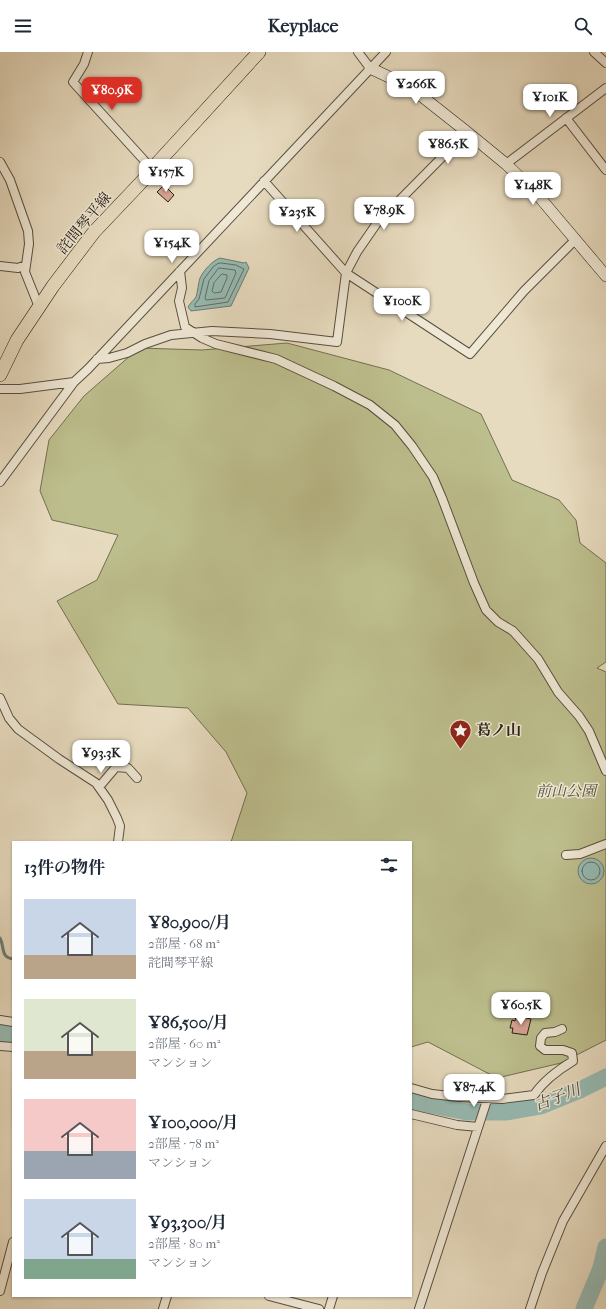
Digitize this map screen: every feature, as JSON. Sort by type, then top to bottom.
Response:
[{"type":"main road","name":"詫間琴平線","points":[[0,375],[17,340],[53,286],[94,232],[259,52]]},
{"type":"street","points":[[88,52],[84,64],[73,82],[152,169]]},
{"type":"street","points":[[358,52],[370,68],[410,87],[506,164],[536,193],[606,276]]},
{"type":"street","points":[[0,482],[74,382],[386,52]]},
{"type":"street","points":[[594,52],[606,63]]},
{"type":"street","points":[[506,164],[606,88]]},
{"type":"street","points":[[566,118],[606,170]]},
{"type":"street","points":[[97,359],[109,358],[126,353],[145,344],[171,335],[212,331],[270,334],[337,342],[346,272],[357,252],[377,223],[468,132]]},
{"type":"street","points":[[0,162],[10,180],[28,231],[29,244],[25,272],[39,307]]},
{"type":"street","points":[[264,181],[346,272],[470,354],[524,291],[576,239]]},
{"type":"street","points":[[0,266],[18,268],[26,265]]},
{"type":"street","points":[[180,271],[182,288],[179,301],[185,327],[202,338],[216,344],[276,359],[334,386],[370,405],[395,425],[412,446],[433,477],[486,610],[498,622],[513,631],[538,659],[558,692],[579,716],[589,731],[606,771]]},
{"type":"street","points":[[0,389],[20,389],[74,382]]},
{"type":"street","points":[[0,698],[9,718],[18,729],[59,759],[96,783],[108,800],[117,818],[120,826],[118,841]]},
{"type":"street","points":[[98,787],[116,767],[128,768],[137,778]]},
{"type":"street","points":[[566,855],[580,854],[606,844]]},
{"type":"street","points":[[0,1020],[12,1022]]},
{"type":"street","points":[[412,1088],[432,1094],[459,1097],[488,1097],[502,1099],[534,1094],[540,1086],[562,1067],[573,1061],[572,1053],[563,1050],[545,1050],[540,1046],[541,1038],[545,1033],[555,1032],[562,1029]]},
{"type":"street","points":[[0,1046],[12,1047]]},
{"type":"street","points":[[419,1309],[488,1097]]},
{"type":"street","points":[[412,1114],[457,1124],[479,1126]]},
{"type":"street","points":[[530,1309],[542,1273],[563,1221],[606,1146]]},
{"type":"street","points":[[0,1291],[12,1246]]},
{"type":"street","points":[[163,1309],[167,1297]]},
{"type":"street","points":[[273,1297],[319,1309]]},
{"type":"street","points":[[329,1309],[333,1297]]},
{"type":"green space","name":"前山公園","points":[[287,343],[389,370],[481,414],[512,480],[559,500],[576,520],[580,543],[606,563],[606,662],[597,668],[606,672],[606,1040],[561,1063],[497,1078],[428,1042],[412,1047],[412,841],[231,841],[247,793],[226,752],[188,708],[118,704],[57,601],[97,580],[118,535],[52,520],[40,491],[49,440],[84,396],[139,348],[202,350]]},
{"type":"water","points":[[220,258],[244,263],[246,262],[249,268],[231,306],[191,311],[188,307],[196,297],[200,278],[208,266]]},
{"type":"water","points":[[591,858],[600,862],[604,871],[600,880],[591,884],[582,880],[578,871],[582,862]]},
{"type":"building","points":[[164,185],[174,195],[168,202],[157,192]]},
{"type":"building","points":[[516,1016],[531,1019],[527,1035],[512,1033],[513,1028],[510,1028],[512,1020],[515,1021]]},
{"type":"waterway","points":[[0,938],[4,954],[12,959]]},
{"type":"waterway","name":"古子川","points":[[0,1033],[12,1034]]},
{"type":"waterway","name":"古子川","points":[[412,1101],[467,1112],[507,1112],[541,1106],[580,1090],[606,1077]]},
{"type":"waterway","points":[[584,1309],[601,1268],[606,1247]]},
{"type":"place","name":"葛ノ山","points":[[461,750]]}]
